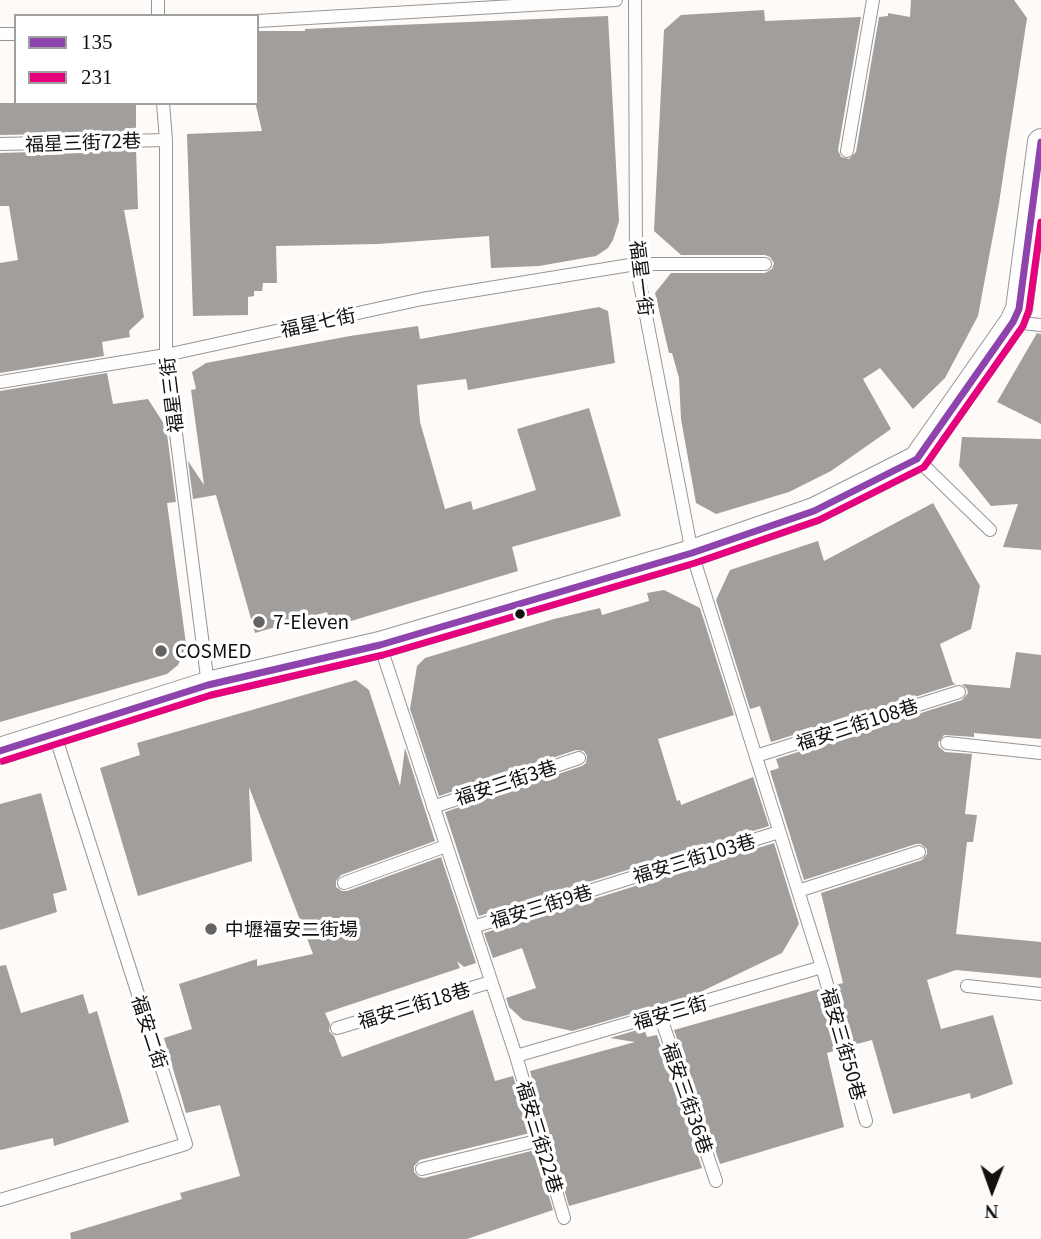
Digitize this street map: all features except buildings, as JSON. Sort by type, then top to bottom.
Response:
[{"type":"street","points":[[0,751],[208,685],[380,645],[692,552],[814,511],[917,459],[1020,309],[1041,142]]},
{"type":"lane","points":[[259,21],[616,0]]},
{"type":"lane","name":"福星一街","points":[[635,0],[636,264],[692,552]]},
{"type":"lane","points":[[847,151],[873,0]]},
{"type":"lane","name":"福星三街","points":[[163,105],[166,140],[166,355],[208,685]]},
{"type":"lane","name":"福星三街72巷","points":[[0,144],[166,140]]},
{"type":"lane","name":"福星七街","points":[[0,382],[166,355],[422,299],[636,264],[765,264]]},
{"type":"lane","points":[[1013,322],[1041,325]]},
{"type":"lane","points":[[917,459],[990,530]]},
{"type":"lane","points":[[692,552],[822,967]]},
{"type":"lane","points":[[380,645],[516,1056]]},
{"type":"lane","name":"福安三街108巷","points":[[756,756],[959,692]]},
{"type":"lane","name":"福安二街","points":[[0,1200],[186,1144],[55,735]]},
{"type":"lane","points":[[947,743],[1041,753]]},
{"type":"lane","name":"福安三街3巷","points":[[433,807],[579,758]]},
{"type":"lane","name":"福安三街103巷","points":[[609,885],[779,832]]},
{"type":"lane","points":[[344,883],[446,846]]},
{"type":"lane","points":[[798,891],[919,852]]},
{"type":"lane","name":"福安三街9巷","points":[[473,927],[609,885]]},
{"type":"lane","name":"福安三街","points":[[516,1056],[822,967]]},
{"type":"lane","name":"福安三街50巷","points":[[822,967],[866,1121]]},
{"type":"lane","name":"福安三街18巷","points":[[337,1028],[491,982]]},
{"type":"lane","points":[[967,986],[1041,993]]},
{"type":"lane","name":"福安三街36巷","points":[[660,1015],[716,1181]]},
{"type":"lane","name":"福安三街22巷","points":[[516,1056],[564,1218]]},
{"type":"lane","points":[[422,1169],[540,1140]]},
{"type":"transit line","name":"135","points":[[0,751],[208,685],[380,645],[692,553],[814,511],[917,459],[1013,322],[1019,309],[1041,142]]},
{"type":"transit line","name":"231","points":[[3,761],[211,695],[383,655],[695,563],[819,520],[924,467],[1023,326],[1029,310],[1041,222]]},
{"type":"place","name":"7-Eleven","points":[[259,622]]},
{"type":"place","name":"COSMED","points":[[161,651]]},
{"type":"place","name":"中壢福安二街場","points":[[211,929]]}]
